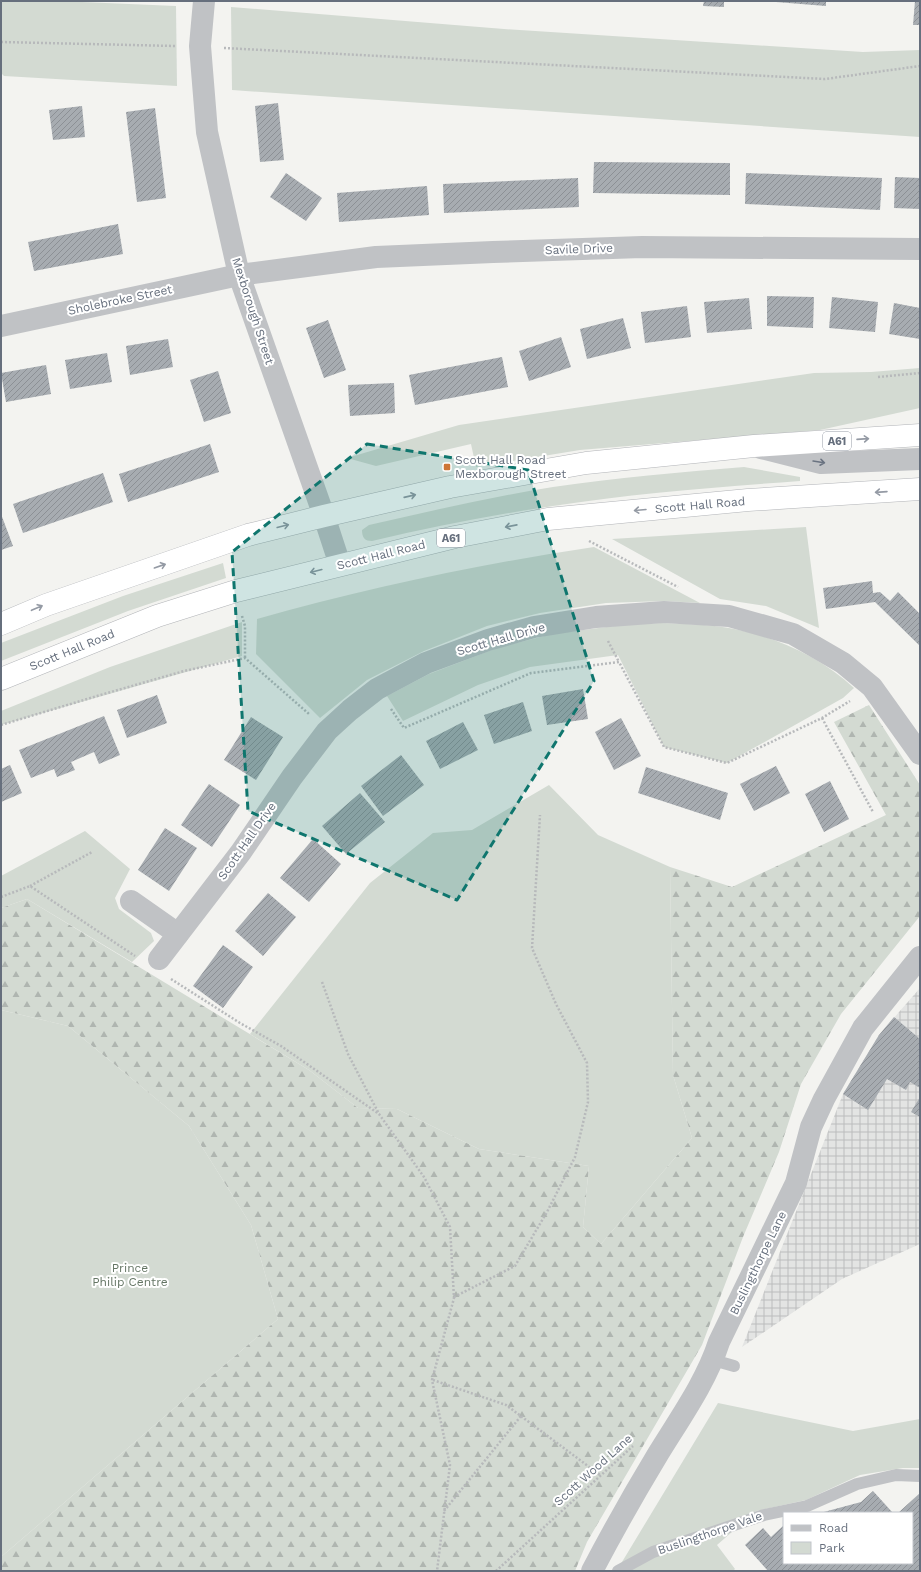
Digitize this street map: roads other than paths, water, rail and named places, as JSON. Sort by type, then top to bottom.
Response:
[{"type":"highway","name":"A61","points":[[1,624],[46,605],[248,535],[450,487],[586,464],[754,446],[920,435]]},
{"type":"highway","name":"Scott Hall Road","points":[[1,679],[157,616],[236,591],[455,537],[548,519],[748,500],[920,489]]},
{"type":"street","name":"Mexborough Street","points":[[204,1],[200,46],[207,132],[239,275],[340,565]]},
{"type":"street","name":"Savile Drive","points":[[239,275],[376,257],[493,252],[642,247],[920,249]]},
{"type":"street","name":"Sholebroke Street","points":[[1,326],[239,275]]},
{"type":"street","points":[[754,446],[821,463],[920,459]]},
{"type":"street","name":"Scott Hall Drive","points":[[155,965],[241,852],[292,776],[327,731],[377,690],[426,663],[488,640],[534,627],[596,617],[664,612],[729,616],[793,634],[843,663],[872,688],[920,754]]},
{"type":"street","points":[[131,900],[178,934]]},
{"type":"street","name":"Buslingthorpe Lane","points":[[592,1571],[637,1489],[689,1404],[723,1363],[719,1342],[796,1183],[812,1127],[824,1099],[863,1028],[920,957]]},
{"type":"lane","name":"Buslingthorpe Vale","points":[[618,1571],[654,1552],[764,1515],[807,1506],[857,1484],[896,1474],[920,1476]]},
{"type":"place","name":"Scott Hall Road Mexborough Street","points":[[447,467]]},
{"type":"park label","name":"Prince Philip Centre","points":[[130,1275]]}]
